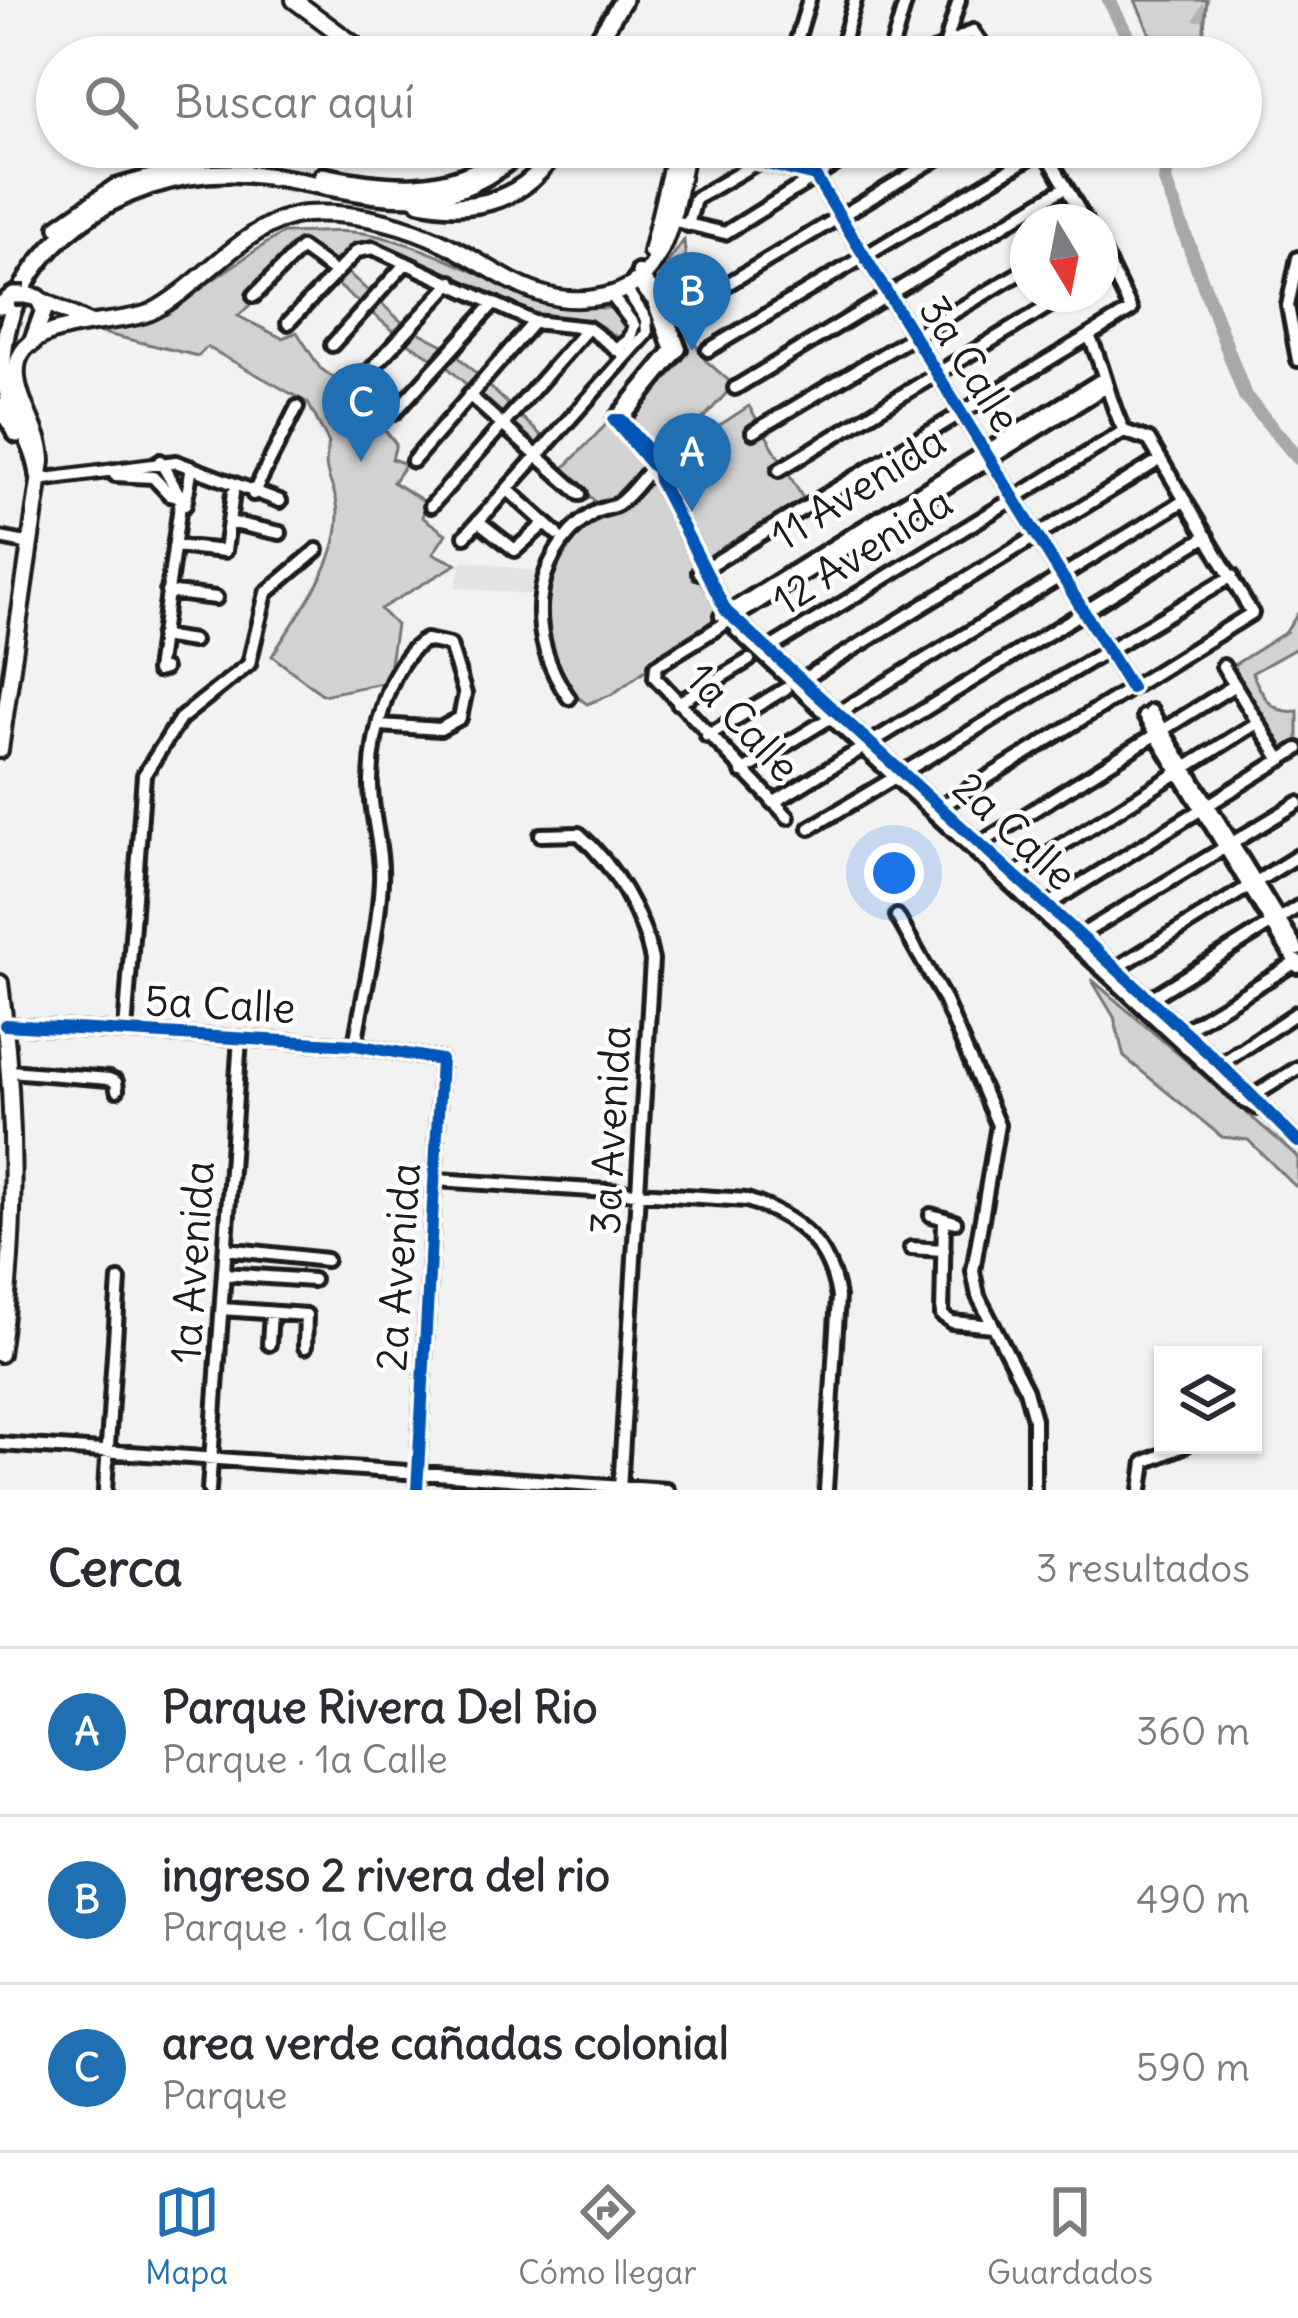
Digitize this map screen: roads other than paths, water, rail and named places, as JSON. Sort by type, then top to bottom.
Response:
[{"type":"highway","points":[[597,36],[613,0]]},
{"type":"highway","points":[[594,36],[623,1]]},
{"type":"highway","points":[[0,347],[16,295],[56,229],[131,181],[175,168]]},
{"type":"highway","points":[[263,168],[404,188],[464,177],[479,168]]},
{"type":"highway","points":[[399,199],[469,187],[495,168]]},
{"type":"highway","points":[[38,479],[34,448],[4,381],[4,345],[30,274],[62,235],[135,192],[205,174],[253,175],[443,207],[487,203],[536,177],[542,168]]},
{"type":"highway","points":[[19,298],[44,317],[32,343]]},
{"type":"highway","points":[[0,382],[32,448],[38,479]]},
{"type":"highway","points":[[0,406],[38,479]]},
{"type":"main road","points":[[294,0],[343,36]]},
{"type":"main road","points":[[631,282],[656,237],[672,168]]},
{"type":"main road","points":[[0,750],[6,670],[31,544],[41,446],[17,372],[32,343],[59,328],[123,322],[155,310],[260,231],[303,214],[364,218],[411,229],[553,300],[631,282],[678,224],[689,168]]},
{"type":"main road","points":[[668,185],[678,224]]},
{"type":"main road","points":[[19,298],[90,323]]},
{"type":"main road","points":[[0,983],[9,1071],[14,1231],[0,1354]]},
{"type":"street","points":[[798,36],[809,0]]},
{"type":"street","points":[[845,36],[856,0]]},
{"type":"street","points":[[895,36],[906,0]]},
{"type":"street","points":[[948,36],[959,0]]},
{"type":"street","points":[[742,168],[695,199],[678,224],[725,233],[822,168]]},
{"type":"street","points":[[798,168],[812,173]]},
{"type":"street","points":[[812,168],[812,173]]},
{"type":"street","points":[[676,315],[921,168]]},
{"type":"street","points":[[708,350],[1011,168]]},
{"type":"street","points":[[1055,168],[1076,204]]},
{"type":"street","name":"3a Calle","points":[[812,173],[843,215],[1134,686]]},
{"type":"street","points":[[735,388],[1066,187]]},
{"type":"street","points":[[254,296],[301,248],[336,273]]},
{"type":"street","points":[[288,323],[362,248],[378,249],[534,322],[588,328],[621,353]]},
{"type":"street","points":[[1298,258],[1293,327],[1298,360]]},
{"type":"street","points":[[332,345],[406,263]]},
{"type":"street","points":[[698,572],[1133,306],[1118,278]]},
{"type":"street","points":[[753,432],[1010,279]]},
{"type":"street","points":[[366,375],[452,282]]},
{"type":"street","points":[[465,536],[621,353],[634,325],[631,282]]},
{"type":"street","name":"1a Calle","points":[[631,282],[660,316],[670,350],[618,420],[655,464],[690,534],[698,572],[723,615]]},
{"type":"street","points":[[394,413],[494,303]]},
{"type":"street","points":[[779,470],[1039,312]]},
{"type":"street","points":[[413,461],[534,322]]},
{"type":"street","points":[[431,506],[588,328]]},
{"type":"street","points":[[936,810],[1249,617],[1252,608],[1149,440],[1124,431],[1102,384],[1104,366],[1088,336]]},
{"type":"street","name":"11 Avenida","points":[[653,671],[723,615],[1102,384]]},
{"type":"street","points":[[470,395],[580,494]]},
{"type":"street","points":[[253,494],[297,406]]},
{"type":"street","name":"12 Avenida","points":[[678,703],[1124,431]]},
{"type":"street","points":[[38,479],[160,461],[192,467],[280,502]]},
{"type":"street","points":[[160,461],[184,498]]},
{"type":"street","points":[[569,698],[548,669],[540,645],[546,570],[590,515],[621,501],[655,464]]},
{"type":"street","points":[[707,736],[1153,464]]},
{"type":"street","points":[[192,467],[165,636],[193,641]]},
{"type":"street","points":[[116,475],[153,478],[184,498]]},
{"type":"street","points":[[508,489],[557,534]]},
{"type":"street","points":[[177,547],[224,553],[233,494]]},
{"type":"street","points":[[742,772],[1185,500]]},
{"type":"street","points":[[478,521],[515,550],[545,523]]},
{"type":"street","points":[[229,522],[280,533]]},
{"type":"street","points":[[773,803],[1207,536]]},
{"type":"street","points":[[0,538],[31,544]]},
{"type":"street","points":[[124,1032],[144,775],[180,719],[249,664],[266,593],[317,550]]},
{"type":"street","points":[[811,828],[1232,576]]},
{"type":"street","points":[[171,593],[216,598]]},
{"type":"street","name":"2a Calle","points":[[723,615],[758,655],[834,716],[1298,1142]]},
{"type":"street","points":[[355,1045],[382,878],[371,780],[380,725],[406,656],[426,640],[450,645],[465,694],[460,718],[440,729],[380,725]]},
{"type":"street","points":[[1223,667],[1281,760]]},
{"type":"street","name":"1a Calle","points":[[653,671],[707,736],[788,817]]},
{"type":"street","points":[[975,846],[1234,685]]},
{"type":"street","points":[[1147,714],[1297,960],[1178,1034]]},
{"type":"street","points":[[1009,878],[1258,723]]},
{"type":"street","points":[[1042,908],[1298,749]]},
{"type":"street","points":[[1076,938],[1298,802]]},
{"type":"street","name":"3a Avenida","points":[[541,835],[579,833],[646,930],[652,972],[620,1489]]},
{"type":"street","points":[[1112,972],[1298,856]]},
{"type":"street","points":[[1144,1002],[1298,908]]},
{"type":"street","points":[[897,916],[944,997],[998,1125],[973,1271],[1034,1419],[1034,1490]]},
{"type":"street","points":[[1216,1067],[1298,1012]]},
{"type":"street","name":"5a Calle","points":[[5,1025],[355,1045],[431,1054]]},
{"type":"street","name":"1a Avenida","points":[[209,1490],[240,1038]]},
{"type":"street","name":"2a Avenida","points":[[417,1490],[442,1064],[431,1054]]},
{"type":"street","points":[[1248,1099],[1298,1068]]},
{"type":"street","points":[[9,1071],[109,1079],[116,1082],[117,1090]]},
{"type":"street","points":[[1286,1130],[1298,1122]]},
{"type":"street","points":[[437,1180],[747,1199],[784,1212],[824,1251],[834,1268],[838,1297],[826,1490]]},
{"type":"street","points":[[944,1219],[945,1319],[993,1326]]},
{"type":"street","points":[[911,1248],[944,1250]]},
{"type":"street","points":[[226,1249],[326,1261]]},
{"type":"street","points":[[224,1274],[313,1280]]},
{"type":"street","points":[[105,1490],[119,1280]]},
{"type":"street","points":[[222,1309],[308,1316],[305,1347]]},
{"type":"street","points":[[269,1344],[271,1313]]},
{"type":"street","points":[[0,1444],[667,1490]]},
{"type":"street","points":[[1141,1490],[1145,1462],[1164,1454]]},
{"type":"waterway","points":[[1109,0],[1127,36]]},
{"type":"waterway","points":[[1167,168],[1165,181],[1245,396],[1298,458]]},
{"type":"place","name":"ingreso 2 rivera del rio","points":[[692,351]]},
{"type":"place","name":"area verde cañadas colonial","points":[[361,462]]},
{"type":"place","name":"Parque Rivera Del Rio","points":[[692,512]]}]
